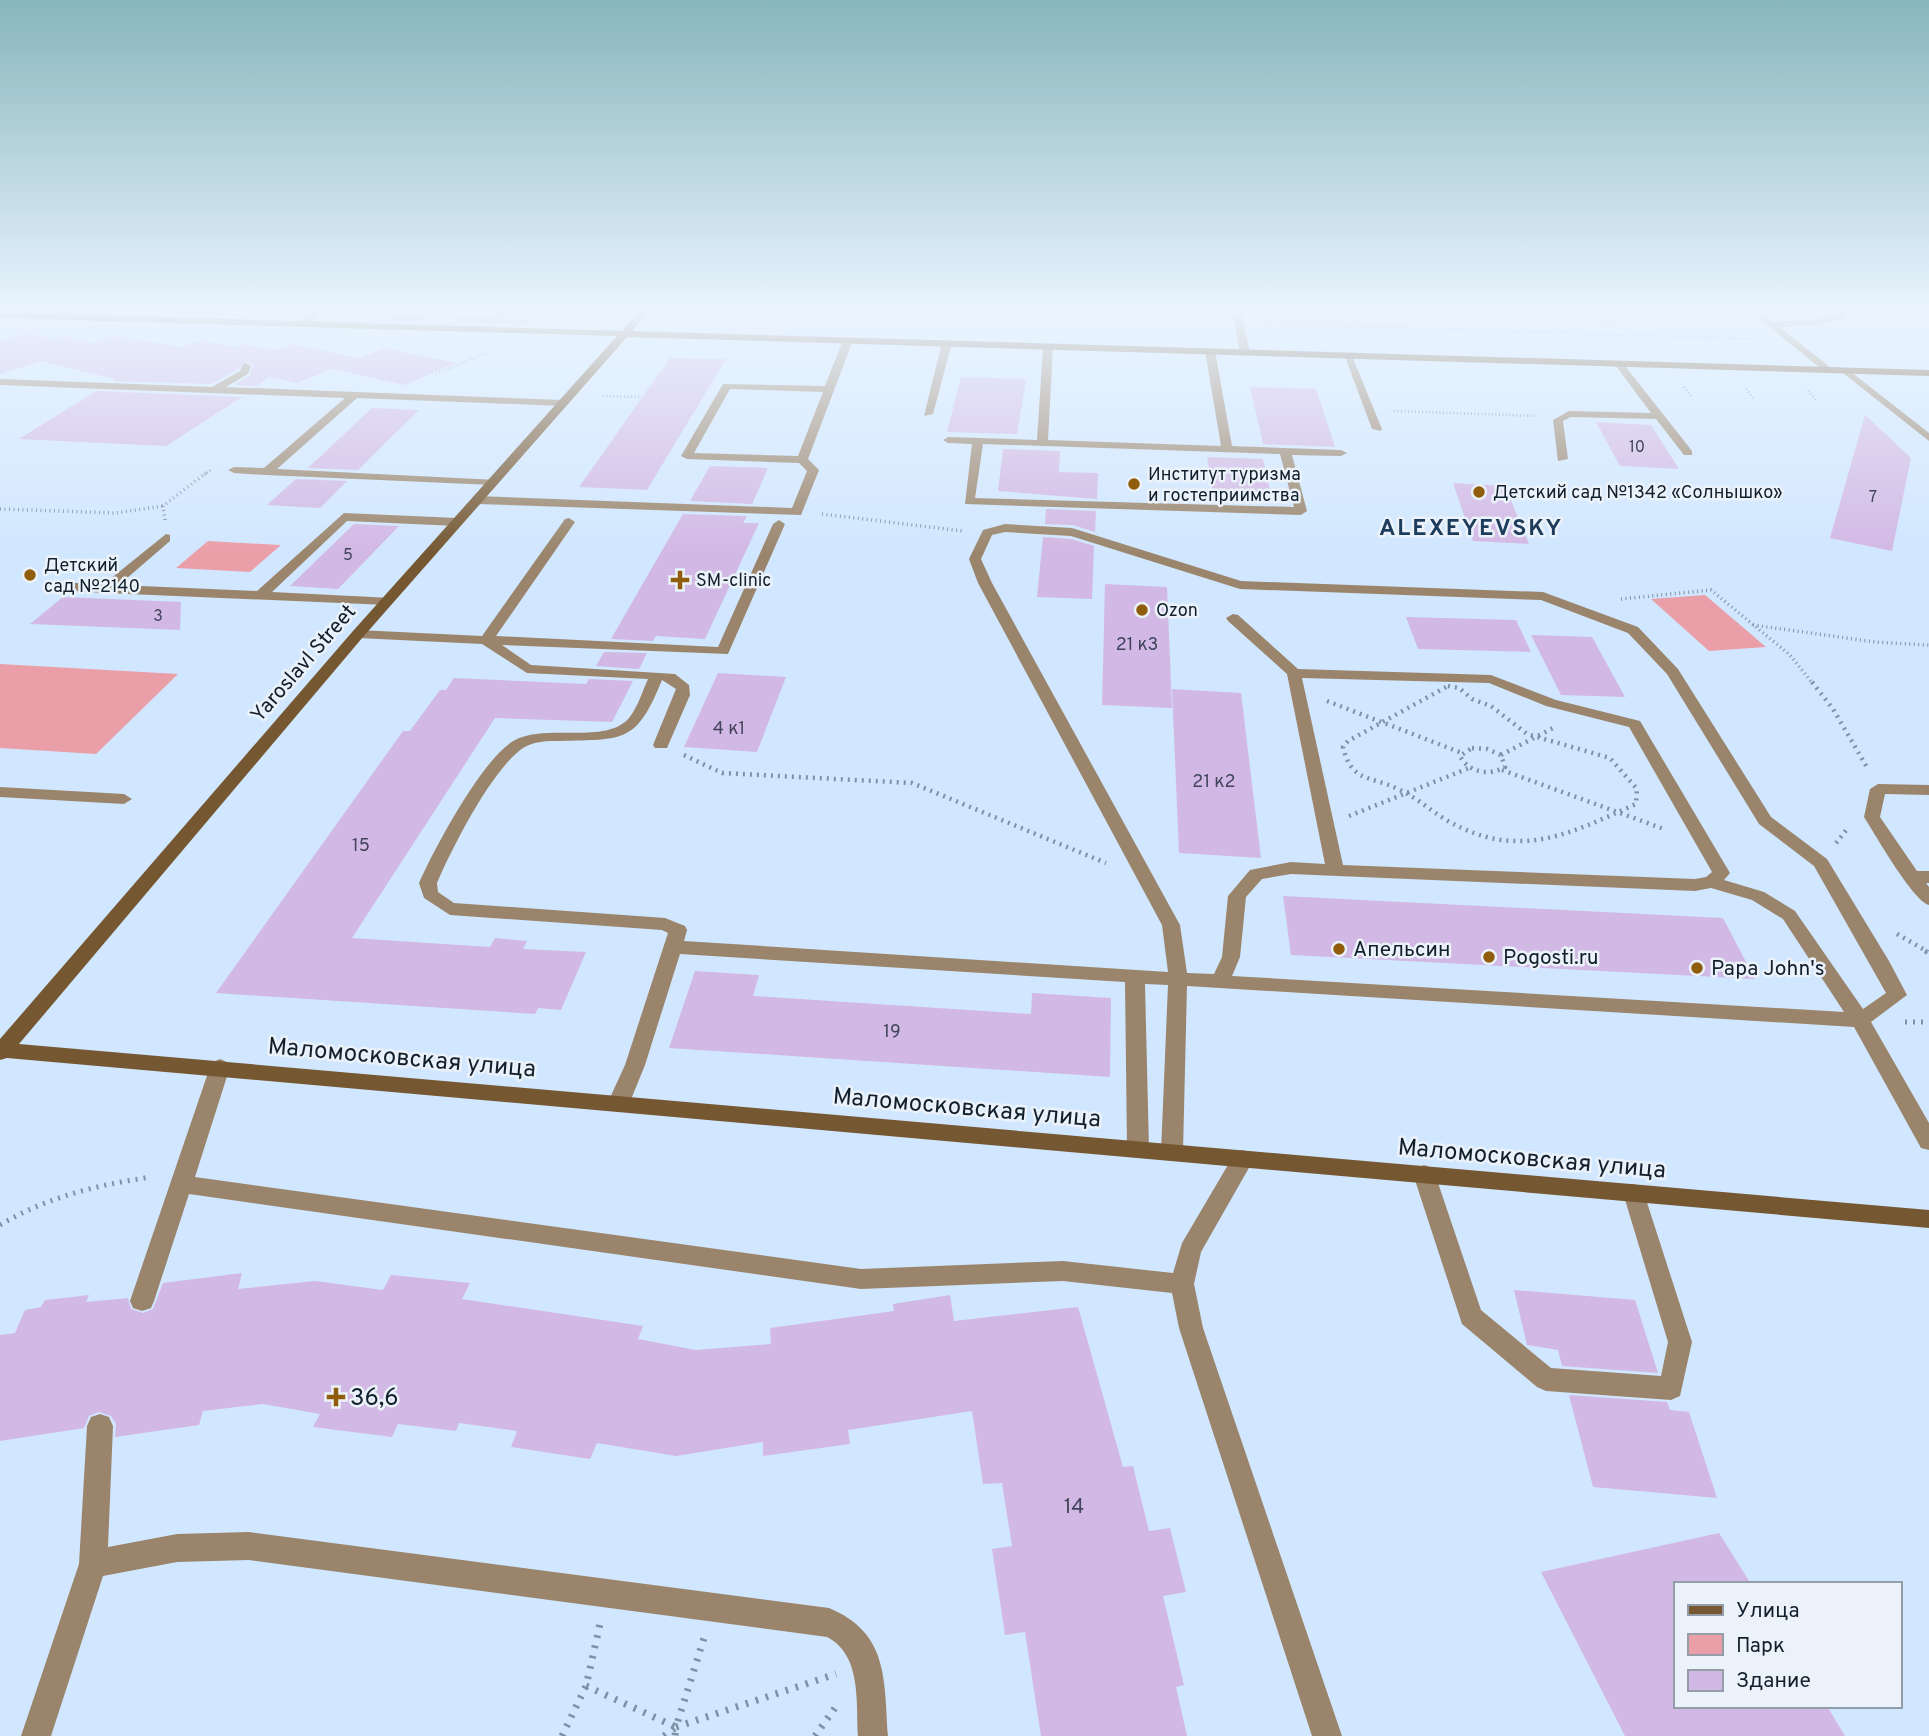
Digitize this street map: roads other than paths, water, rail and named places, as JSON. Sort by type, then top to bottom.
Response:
[{"type":"street","name":"Yaroslavl Street","points":[[1,1051],[358,634],[573,392]]},
{"type":"street","name":"Маломосковская улица","points":[[1,1051],[619,1102],[1929,1219]]},
{"type":"lane","points":[[271,392],[563,403]]},
{"type":"lane","points":[[477,500],[797,512],[813,470],[802,460],[687,456],[724,392]]},
{"type":"lane","points":[[802,460],[828,392]]},
{"type":"lane","points":[[928,414],[934,392]]},
{"type":"lane","points":[[1042,443],[1045,392]]},
{"type":"lane","points":[[1217,392],[1227,449]]},
{"type":"lane","points":[[1362,392],[1377,429]]},
{"type":"lane","points":[[1641,392],[1688,453]]},
{"type":"lane","points":[[1872,392],[1929,438]]},
{"type":"lane","points":[[266,472],[355,395]]},
{"type":"lane","points":[[1562,459],[1558,420],[1569,414],[1660,416]]},
{"type":"lane","points":[[948,439],[1341,453]]},
{"type":"lane","points":[[978,440],[969,501],[1301,511],[1285,451]]},
{"type":"lane","points":[[234,470],[493,482]]},
{"type":"lane","points":[[260,596],[344,517],[457,523]]},
{"type":"lane","points":[[486,640],[569,522]]},
{"type":"lane","points":[[358,634],[723,651],[779,524]]},
{"type":"lane","points":[[674,947],[1178,979],[1860,1020],[1897,995],[1880,961],[1821,863],[1765,820],[1673,672],[1633,630],[1543,596],[1240,585],[1072,532],[1005,528],[987,533],[975,559],[985,583],[1171,925],[1178,979],[1172,1152]]},
{"type":"lane","points":[[106,589],[166,538]]},
{"type":"lane","points":[[75,587],[387,601]]},
{"type":"lane","points":[[1233,618],[1294,673],[1335,870]]},
{"type":"lane","points":[[486,640],[527,669],[670,677],[684,688],[661,745]]},
{"type":"lane","points":[[610,687],[617,673]]},
{"type":"lane","points":[[1294,673],[1491,679],[1551,703],[1636,724],[1721,873],[1712,882]]},
{"type":"lane","points":[[619,1102],[635,1065],[678,930],[673,926],[458,910],[438,902],[430,894],[428,883],[509,750],[535,737],[551,734],[597,735],[621,731],[635,720],[657,675]]},
{"type":"lane","points":[[1929,790],[1878,789],[1872,817],[1921,877],[1929,899]]},
{"type":"lane","points":[[0,793],[124,799]]},
{"type":"lane","points":[[1221,980],[1231,957],[1237,896],[1256,874],[1291,868],[1695,885],[1712,882],[1758,896],[1789,915],[1860,1020],[1929,1142]]},
{"type":"lane","points":[[1135,976],[1138,1149]]},
{"type":"lane","points":[[142,1301],[220,1068]]},
{"type":"lane","points":[[1243,1158],[1191,1250],[1182,1284],[1191,1328],[1327,1736]]},
{"type":"lane","points":[[1424,1174],[1471,1316],[1546,1379],[1671,1388],[1680,1342],[1634,1193]]},
{"type":"lane","points":[[183,1179],[861,1279],[1063,1271],[1182,1284]]},
{"type":"lane","points":[[36,1736],[93,1564],[100,1426]]},
{"type":"lane","points":[[93,1564],[177,1548],[249,1546],[713,1606],[842,1627],[854,1636],[866,1664],[873,1736]]},
{"type":"place","name":"Институт туризма и гостеприимства","points":[[1134,484]]},
{"type":"place","name":"Детский сад №1342 «Солнышко»","points":[[1479,492]]},
{"type":"place","name":"Детский сад №2140","points":[[30,575]]},
{"type":"place","name":"SM-clinic","points":[[680,580]]},
{"type":"place","name":"Ozon","points":[[1142,610]]},
{"type":"place","name":"Апельсин","points":[[1339,949]]},
{"type":"place","name":"Pogosti.ru","points":[[1489,957]]},
{"type":"place","name":"Papa John's","points":[[1697,968]]},
{"type":"place","name":"36,6","points":[[336,1397]]},
{"type":"district","name":"ALEXEYEVSKY","points":[[1471,527]]}]
